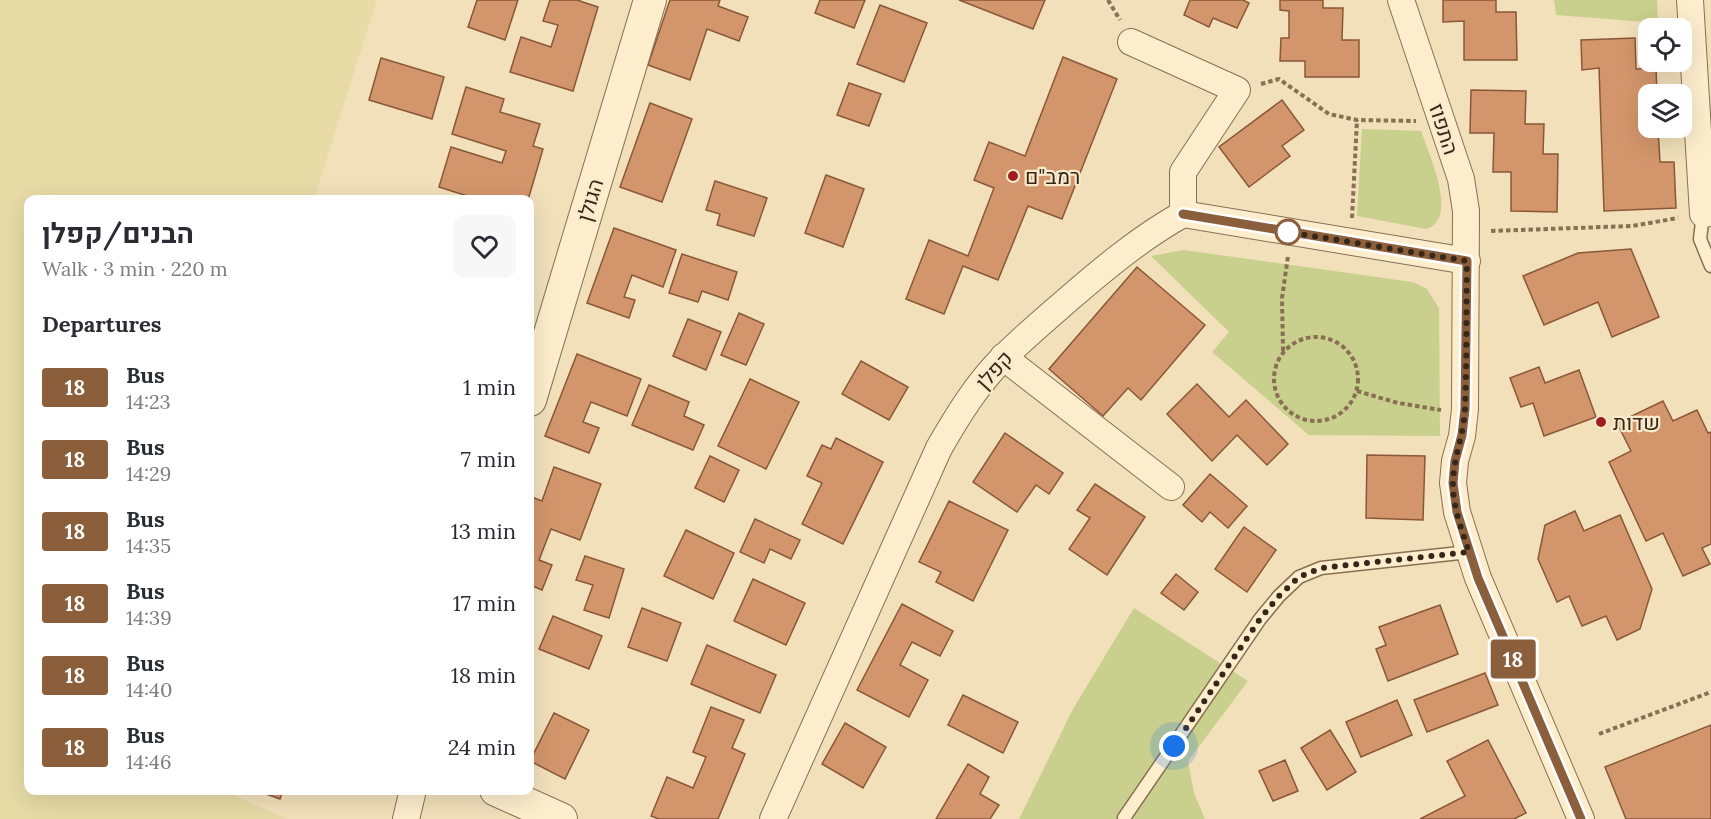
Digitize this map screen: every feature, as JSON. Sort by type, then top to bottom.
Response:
[{"type":"street","name":"הגולן","points":[[534,387],[650,0]]},
{"type":"street","name":"התפוז","points":[[1401,0],[1461,179],[1466,211],[1465,409],[1453,483],[1457,512],[1469,552],[1581,819]]},
{"type":"street","points":[[1690,0],[1703,73],[1707,214]]},
{"type":"street","points":[[1131,42],[1237,90],[1183,172],[1183,214],[1467,261]]},
{"type":"street","name":"קפלן","points":[[773,819],[939,448],[962,409],[1004,357],[1123,254],[1156,229],[1183,214]]},
{"type":"street","points":[[1004,357],[1171,487]]},
{"type":"street","points":[[406,819],[412,795]]},
{"type":"street","points":[[507,795],[561,819]]},
{"type":"lane","points":[[1707,214],[1700,238],[1711,266]]},
{"type":"lane","points":[[1124,818],[1260,619],[1299,577],[1321,568],[1469,552]]},
{"type":"path","points":[[1237,90],[1279,79],[1329,114],[1357,120],[1442,121]]},
{"type":"path","points":[[1351,242],[1357,120]]},
{"type":"path","points":[[1467,232],[1632,226],[1707,214]]},
{"type":"path","points":[[1283,351],[1282,298],[1292,232]]},
{"type":"path","points":[[1308,337],[1323,337],[1340,343],[1350,353],[1357,366],[1357,391],[1350,404],[1339,414],[1326,420],[1306,420],[1293,414],[1282,404],[1275,391],[1276,364],[1283,351],[1295,342],[1308,337]]},
{"type":"path","points":[[1357,391],[1433,410],[1465,409]]},
{"type":"path","points":[[1599,734],[1711,692]]},
{"type":"shaded area","points":[[0,0],[377,0],[315,195],[24,195],[24,795],[233,795],[288,819],[0,819]]},
{"type":"green space","points":[[1554,0],[1657,0],[1658,18],[1638,18],[1638,21],[1556,15]]},
{"type":"green space","points":[[1362,129],[1421,131],[1441,193],[1439,217],[1433,226],[1426,229],[1357,216]]},
{"type":"green space","points":[[1184,250],[1412,282],[1426,288],[1439,308],[1440,436],[1309,435],[1212,352],[1229,332],[1151,256]]},
{"type":"green space","points":[[1134,608],[1248,681],[1188,761],[1194,793],[1205,819],[1019,819],[1073,709]]},
{"type":"building","points":[[477,0],[518,0],[505,40],[468,27]]},
{"type":"building","points":[[550,0],[577,0],[598,7],[573,91],[510,72],[521,37],[551,47],[558,25],[543,21]]},
{"type":"building","points":[[670,0],[720,0],[718,6],[748,17],[739,41],[707,29],[690,80],[648,65]]},
{"type":"building","points":[[820,0],[865,0],[854,28],[815,13]]},
{"type":"building","points":[[959,0],[1045,0],[1033,29]]},
{"type":"building","points":[[1190,0],[1243,0],[1249,3],[1237,28],[1213,18],[1209,27],[1184,15]]},
{"type":"building","points":[[1280,0],[1323,0],[1323,8],[1343,8],[1342,40],[1359,40],[1359,77],[1305,77],[1305,61],[1280,61],[1281,38],[1289,38],[1289,11],[1280,10]]},
{"type":"building","points":[[1443,0],[1496,0],[1496,12],[1516,12],[1517,60],[1464,60],[1464,21],[1443,22]]},
{"type":"building","points":[[880,5],[927,23],[904,82],[857,64]]},
{"type":"building","points":[[1635,38],[1636,69],[1638,72],[1656,72],[1657,84],[1638,84],[1638,138],[1659,138],[1660,162],[1674,162],[1676,208],[1604,211],[1599,68],[1582,70],[1581,40]]},
{"type":"building","points":[[1063,57],[1117,79],[1062,219],[1028,206],[998,280],[963,266],[944,314],[906,299],[929,240],[968,256],[994,188],[974,180],[989,142],[1025,156]]},
{"type":"building","points":[[381,58],[444,77],[432,119],[369,100]]},
{"type":"building","points":[[849,83],[881,94],[869,126],[837,115]]},
{"type":"building","points":[[466,87],[504,99],[500,112],[540,124],[533,146],[543,149],[529,195],[464,195],[439,187],[451,147],[502,163],[506,151],[452,134]]},
{"type":"building","points":[[1471,90],[1526,91],[1525,124],[1544,124],[1543,154],[1558,154],[1557,212],[1511,211],[1511,172],[1493,172],[1494,133],[1470,133]]},
{"type":"building","points":[[1282,100],[1304,130],[1282,146],[1290,156],[1249,187],[1219,147]]},
{"type":"building","points":[[650,103],[692,119],[662,202],[620,187]]},
{"type":"building","points":[[826,175],[864,189],[843,247],[805,233]]},
{"type":"building","points":[[715,181],[767,198],[754,236],[717,225],[720,214],[706,210]]},
{"type":"building","points":[[614,228],[676,250],[663,287],[632,275],[624,297],[635,300],[629,318],[587,303]]},
{"type":"building","points":[[1631,249],[1659,317],[1612,337],[1598,302],[1544,325],[1523,276],[1578,253]]},
{"type":"building","points":[[682,254],[737,272],[728,300],[702,291],[698,302],[669,293]]},
{"type":"building","points":[[1137,267],[1205,325],[1141,400],[1128,388],[1103,416],[1049,369]]},
{"type":"building","points":[[739,313],[764,324],[746,365],[721,355]]},
{"type":"building","points":[[688,319],[721,332],[706,370],[673,356]]},
{"type":"building","points":[[577,354],[641,379],[627,416],[591,402],[583,422],[599,428],[589,453],[545,436]]},
{"type":"building","points":[[861,361],[908,387],[889,420],[842,394]]},
{"type":"building","points":[[1539,367],[1545,383],[1579,370],[1596,417],[1544,436],[1533,403],[1521,407],[1510,378]]},
{"type":"building","points":[[750,379],[799,402],[766,469],[718,446]]},
{"type":"building","points":[[1197,384],[1229,417],[1246,400],[1288,444],[1267,465],[1237,435],[1212,461],[1167,414]]},
{"type":"building","points":[[649,385],[689,402],[684,416],[704,425],[693,450],[632,425]]},
{"type":"building","points":[[1663,401],[1673,421],[1697,410],[1708,433],[1711,432],[1711,544],[1702,548],[1710,564],[1683,576],[1663,533],[1646,541],[1609,462],[1631,451],[1617,423]]},
{"type":"building","points":[[1005,433],[1063,473],[1049,494],[1036,485],[1017,512],[973,482]]},
{"type":"building","points":[[836,438],[883,462],[843,544],[802,524],[822,483],[807,476],[822,445],[831,449]]},
{"type":"building","points":[[1367,455],[1425,456],[1423,520],[1366,518]]},
{"type":"building","points":[[710,456],[739,470],[724,502],[695,488]]},
{"type":"building","points":[[554,467],[601,484],[580,540],[551,529],[539,560],[552,565],[542,590],[534,587],[534,498],[542,501]]},
{"type":"building","points":[[1210,474],[1247,506],[1228,528],[1210,512],[1202,522],[1183,505]]},
{"type":"building","points":[[1095,484],[1145,517],[1107,575],[1069,549],[1090,518],[1077,510]]},
{"type":"building","points":[[949,501],[1008,530],[973,601],[936,582],[941,572],[919,562]]},
{"type":"building","points":[[1575,511],[1584,531],[1620,515],[1652,589],[1640,629],[1617,640],[1606,616],[1582,626],[1569,596],[1557,602],[1538,559],[1545,525]]},
{"type":"building","points":[[755,519],[800,540],[791,559],[770,549],[764,563],[740,552]]},
{"type":"building","points":[[1244,527],[1276,550],[1247,592],[1215,569]]},
{"type":"building","points":[[686,530],[734,553],[713,599],[664,576]]},
{"type":"building","points":[[585,556],[624,569],[609,618],[584,610],[593,585],[576,580]]},
{"type":"building","points":[[1176,574],[1198,592],[1184,610],[1161,593]]},
{"type":"building","points":[[753,579],[805,603],[786,645],[734,621]]},
{"type":"building","points":[[902,604],[953,631],[940,656],[912,642],[900,665],[928,680],[909,717],[857,690]]},
{"type":"building","points":[[1440,605],[1458,654],[1388,681],[1376,649],[1386,645],[1379,627]]},
{"type":"building","points":[[642,608],[681,623],[667,661],[628,647]]},
{"type":"building","points":[[553,616],[602,636],[589,669],[539,649]]},
{"type":"building","points":[[707,645],[776,675],[760,713],[691,684]]},
{"type":"building","points":[[1485,673],[1498,705],[1427,732],[1414,700]]},
{"type":"building","points":[[963,695],[1018,722],[1003,753],[948,725]]},
{"type":"building","points":[[1397,700],[1412,735],[1361,757],[1346,722]]},
{"type":"building","points":[[711,707],[744,720],[732,748],[745,754],[718,819],[659,819],[651,816],[667,777],[693,788],[706,757],[693,752]]},
{"type":"building","points":[[554,713],[589,730],[565,779],[534,763],[534,753]]},
{"type":"building","points":[[845,723],[886,747],[863,788],[822,764]]},
{"type":"building","points":[[1711,725],[1711,819],[1626,819],[1605,767]]},
{"type":"building","points":[[1330,730],[1356,772],[1327,790],[1301,748]]},
{"type":"building","points":[[1488,740],[1526,813],[1514,819],[1420,819],[1465,796],[1447,761]]},
{"type":"building","points":[[1285,760],[1298,791],[1273,801],[1259,771]]},
{"type":"building","points":[[968,764],[989,777],[980,794],[999,805],[990,819],[936,819]]},
{"type":"building","points":[[269,795],[281,795],[280,799]]},
{"type":"bus line","name":"18","points":[[1183,214],[1467,261],[1465,409],[1453,483],[1457,512],[1478,578],[1581,819]]},
{"type":"place","name":"רמב\"ם","points":[[1013,176]]},
{"type":"place","name":"שדות","points":[[1601,422]]},
{"type":"route","points":[[1174,746],[1260,619],[1299,577],[1321,568],[1469,552],[1457,512],[1453,483],[1465,409],[1467,261],[1288,232]]}]
